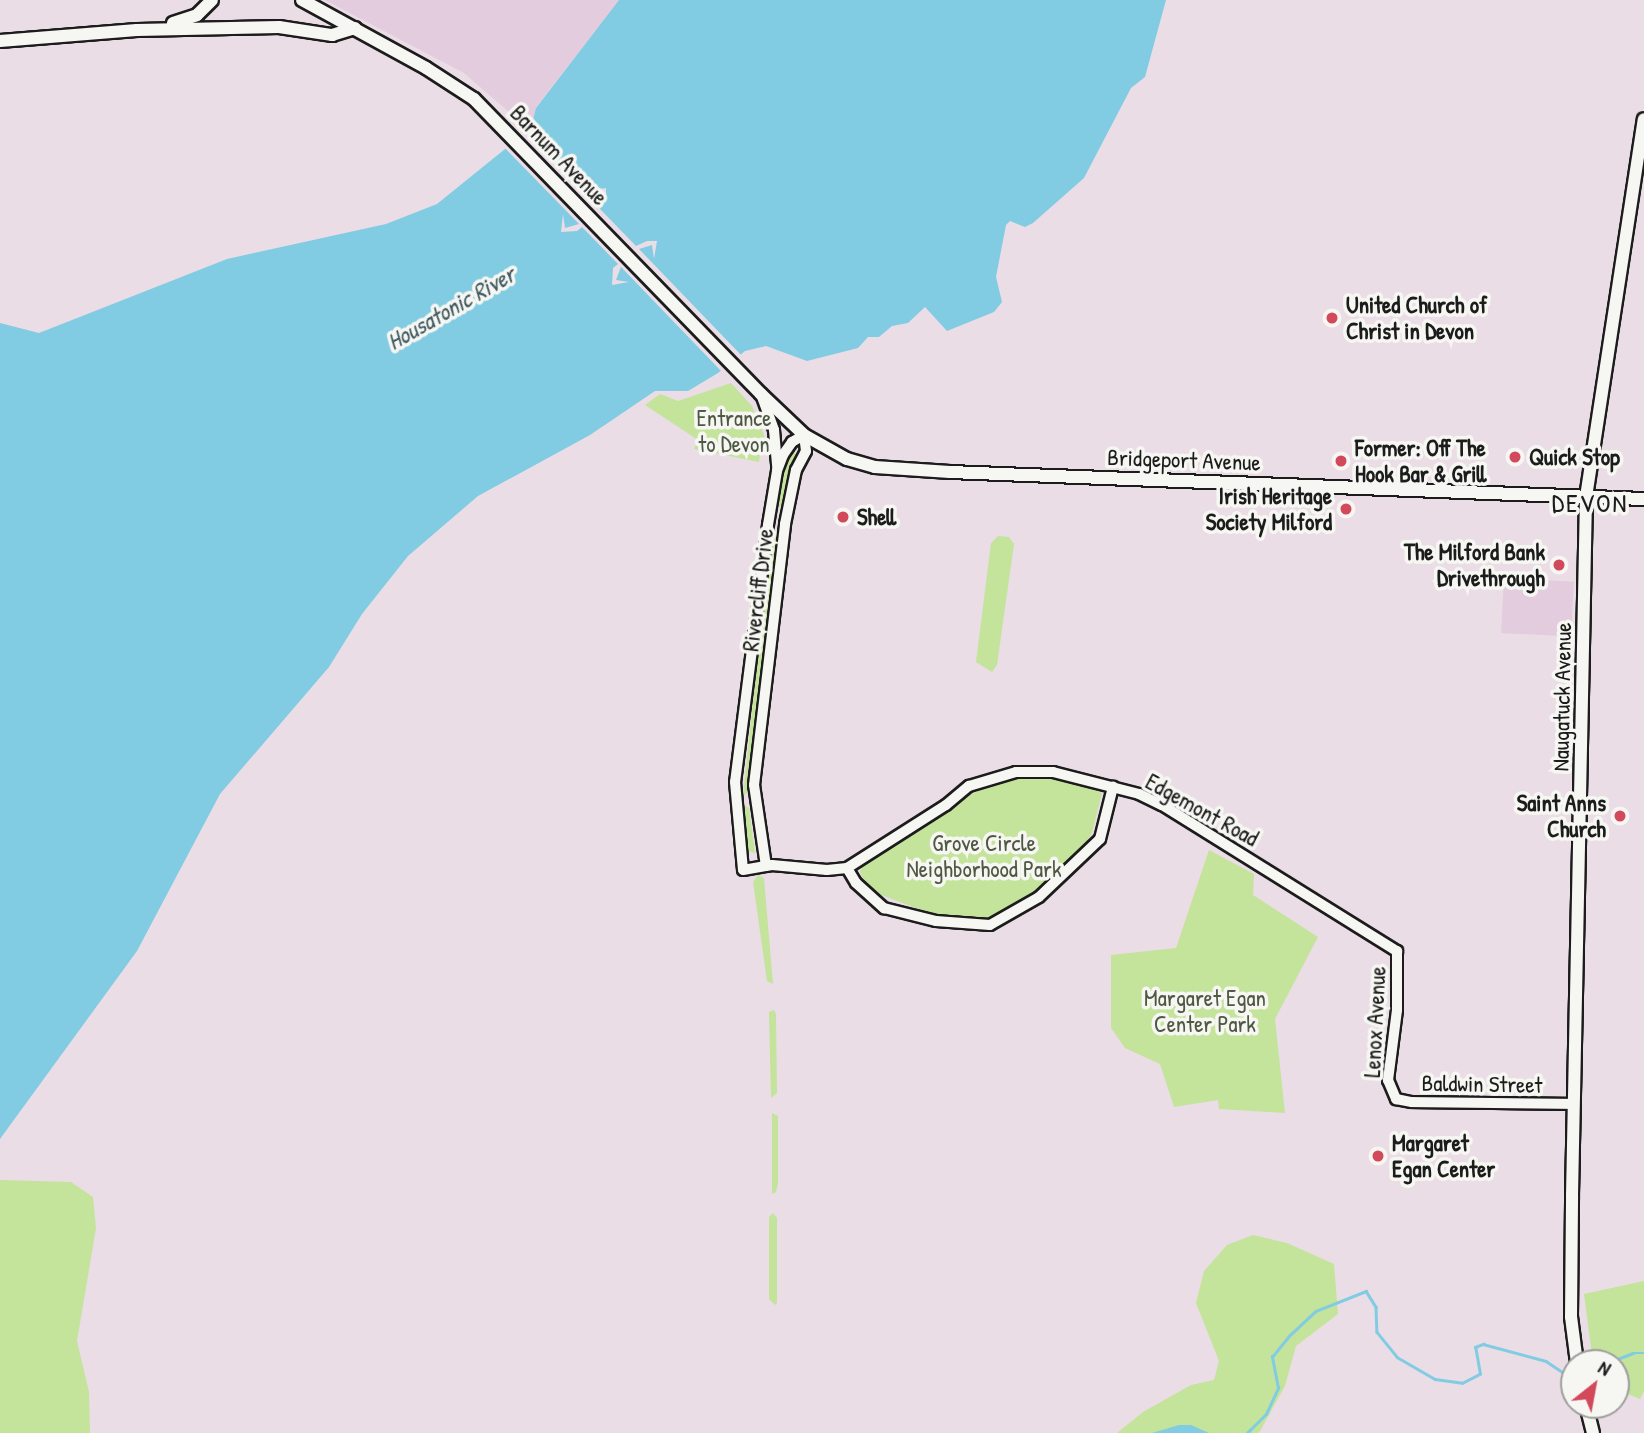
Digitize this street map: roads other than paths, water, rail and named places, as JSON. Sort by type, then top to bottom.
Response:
[{"type":"main road","points":[[156,29],[191,19],[212,0]]},
{"type":"main road","name":"Barnum Avenue","points":[[302,0],[460,89],[496,120],[751,384]]},
{"type":"main road","points":[[0,41],[156,29],[279,27],[332,35],[355,29]]},
{"type":"main road","name":"Naugatuck Avenue","points":[[1575,1349],[1571,1317],[1586,497],[1644,119]]},
{"type":"main road","name":"Bridgeport Avenue","points":[[751,384],[804,435],[847,459],[897,469],[1644,499]]},
{"type":"street","name":"Rivercliff Drive","points":[[761,394],[774,430],[777,471],[735,782],[743,870],[766,866],[754,800],[785,524],[796,470],[806,451],[804,435],[789,446],[777,471]]},
{"type":"street","name":"Edgemont Road","points":[[847,868],[946,805],[969,786],[992,777],[1039,770],[1113,787],[1162,805],[1397,951]]},
{"type":"street","points":[[766,866],[827,870],[847,868],[856,883],[884,908],[936,921],[990,925],[1039,897],[1100,839],[1113,787]]},
{"type":"street","points":[[736,800],[754,800]]},
{"type":"street","name":"Lenox Avenue","points":[[1392,1096],[1388,1068],[1396,1020],[1397,951]]},
{"type":"street","name":"Baldwin Street","points":[[1392,1096],[1399,1101],[1412,1102],[1574,1104]]},
{"type":"water","name":"Housatonic River","points":[[619,0],[1166,0],[1145,77],[1131,88],[1084,178],[1033,223],[1025,227],[1010,221],[1006,225],[996,277],[1002,302],[994,312],[947,331],[925,307],[908,323],[892,326],[879,337],[868,337],[858,348],[807,361],[766,346],[745,351],[718,373],[688,391],[655,391],[590,435],[478,496],[408,556],[362,614],[329,667],[220,794],[137,951],[0,1139],[0,323],[39,333],[227,259],[386,224],[437,204],[531,128],[536,108]]},
{"type":"water","points":[[1179,1425],[1191,1425],[1209,1433],[1152,1433]]},
{"type":"waterway","points":[[1247,1433],[1266,1414],[1278,1388],[1272,1357],[1290,1335],[1316,1311],[1366,1291],[1376,1307],[1377,1332],[1397,1357],[1435,1379],[1462,1383],[1480,1374],[1475,1347],[1483,1344],[1546,1361],[1560,1371]]},
{"type":"waterway","points":[[1630,1354],[1644,1353]]},
{"type":"place","name":"United Church of Christ in Devon","points":[[1332,318]]},
{"type":"place","name":"Quick Stop","points":[[1515,457]]},
{"type":"place","name":"Former: Off The Hook Bar & Grill","points":[[1341,461]]},
{"type":"place","name":"Irish Heritage Society Milford","points":[[1346,509]]},
{"type":"place","name":"Shell","points":[[843,517]]},
{"type":"place","name":"The Milford Bank Drivethrough","points":[[1559,565]]},
{"type":"place","name":"Saint Anns Church","points":[[1620,816]]},
{"type":"place","name":"Margaret Egan Center","points":[[1378,1156]]},
{"type":"district","name":"DEVON","points":[[1590,503]]},
{"type":"park label","name":"Entrance to Devon","points":[[734,431]]},
{"type":"park label","name":"Grove Circle Neighborhood Park","points":[[984,856]]},
{"type":"park label","name":"Margaret Egan Center Park","points":[[1205,1011]]}]
